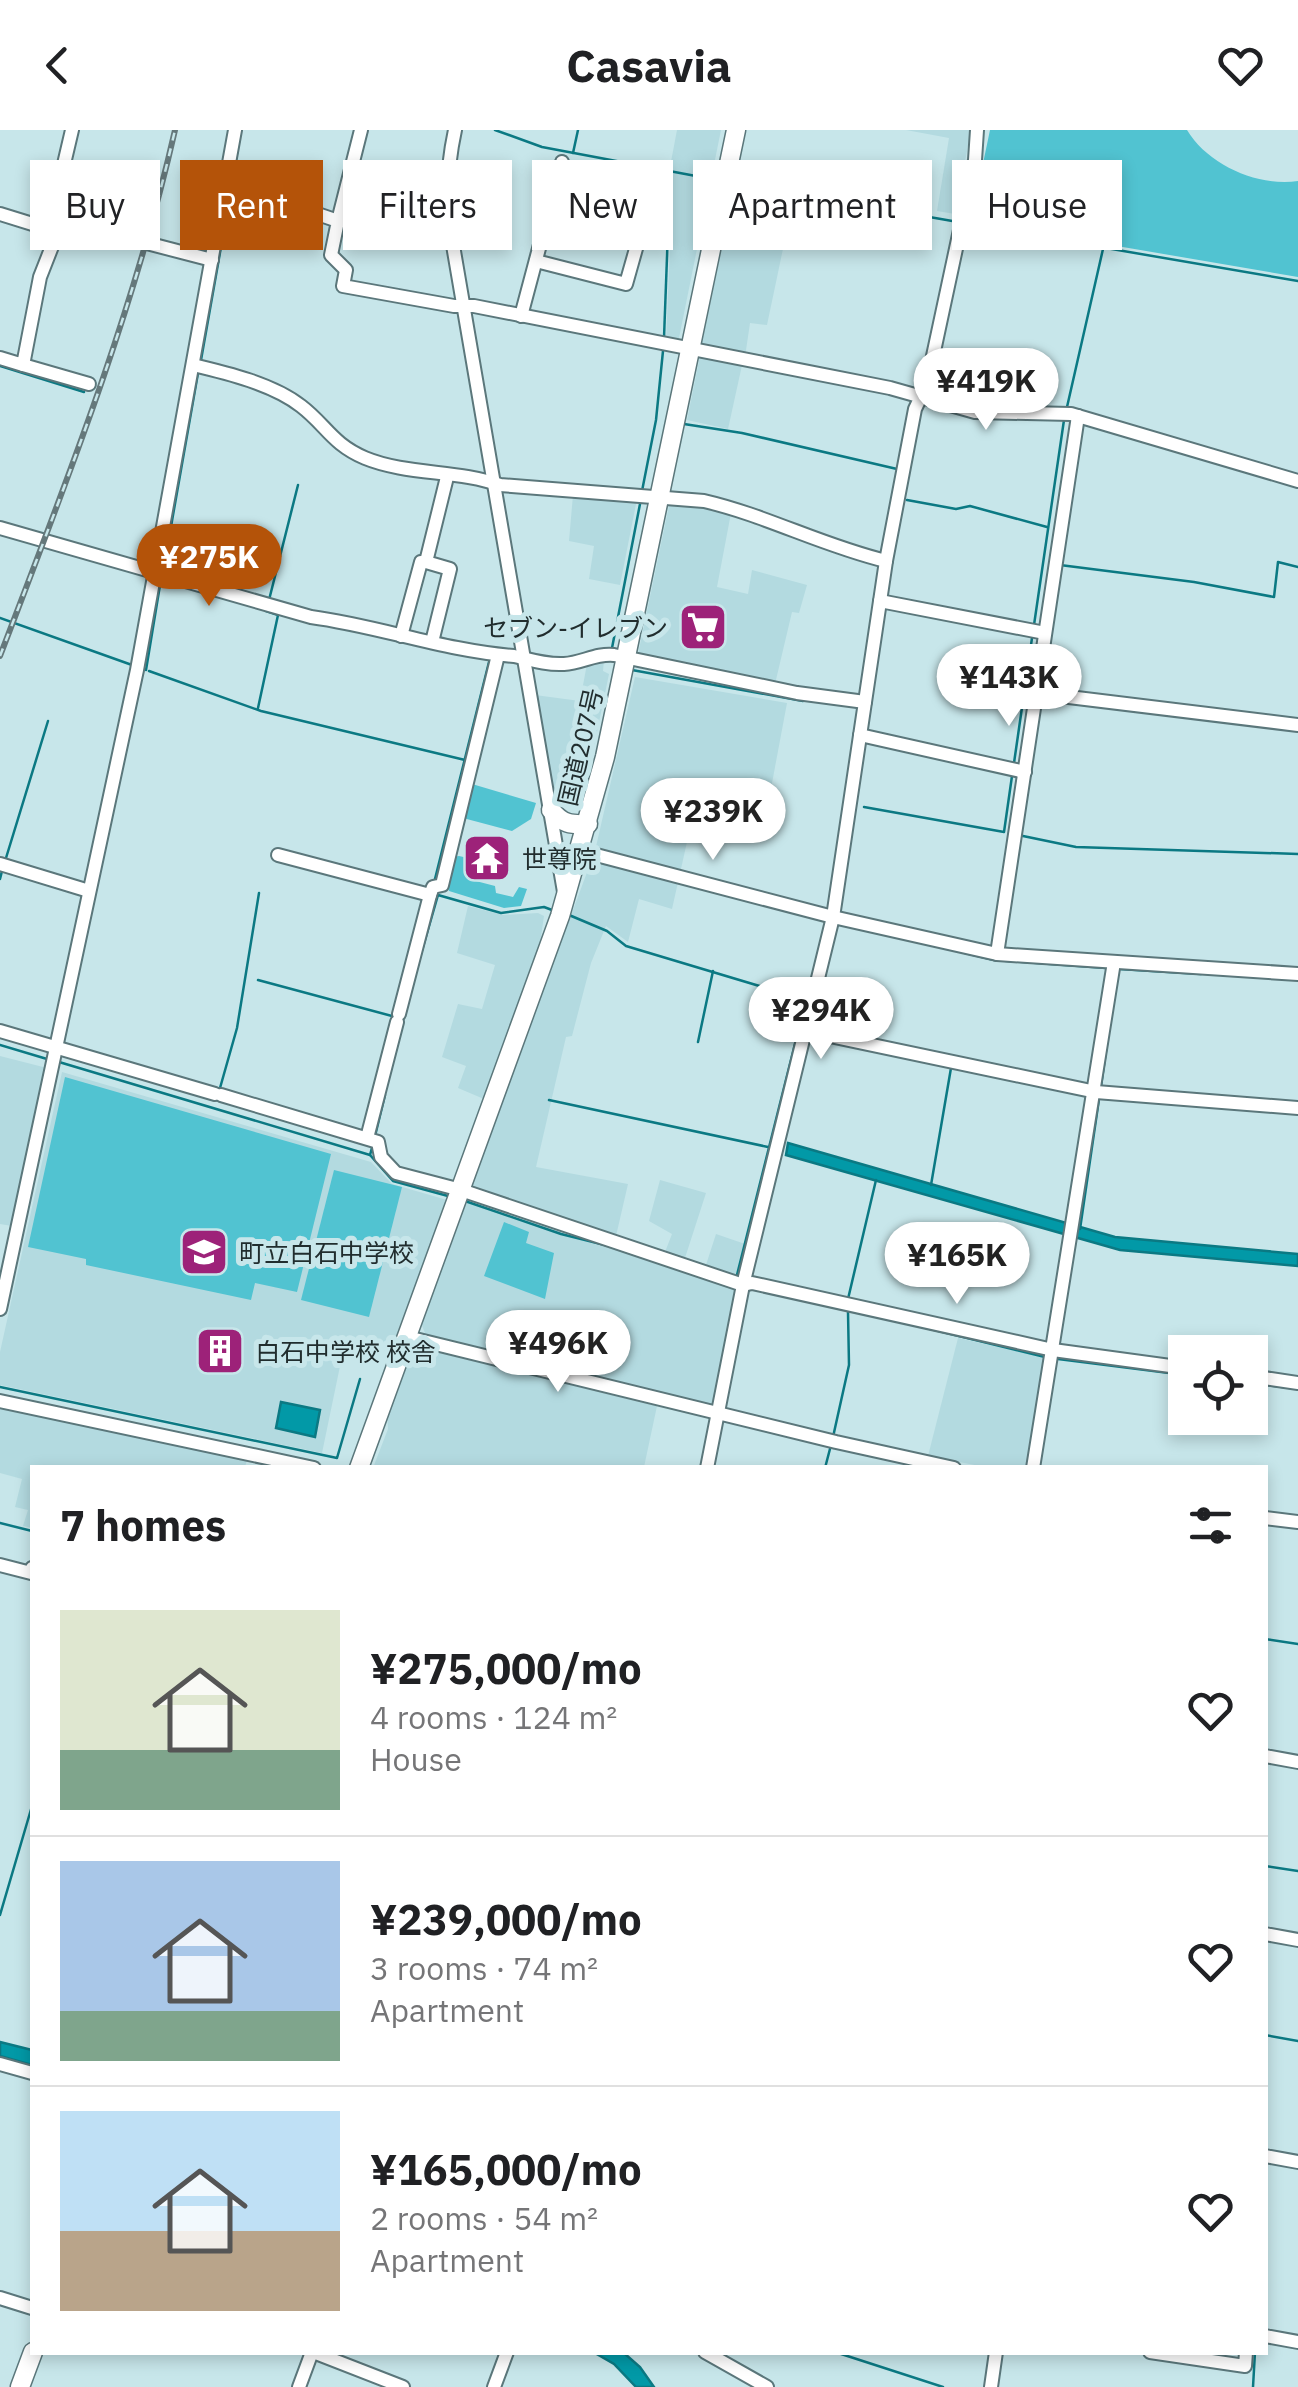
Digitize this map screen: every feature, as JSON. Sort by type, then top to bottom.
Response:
[{"type":"highway","name":"国道207号","points":[[360,1465],[581,851],[647,496],[675,420],[736,130]]},
{"type":"highway","points":[[552,810],[560,821],[588,824]]},
{"type":"highway","points":[[20,2387],[32,2355]]},
{"type":"street","points":[[65,160],[72,130]]},
{"type":"street","points":[[232,160],[235,130]]},
{"type":"street","points":[[362,130],[331,255],[346,270],[343,286],[521,316],[890,388],[976,412],[1070,414],[1298,480]]},
{"type":"street","points":[[455,130],[446,192],[552,810],[563,909]]},
{"type":"street","points":[[708,1465],[738,1283],[777,1149],[834,917],[886,562],[915,410],[927,384],[975,160],[977,130]]},
{"type":"street","points":[[0,214],[30,220]]},
{"type":"street","points":[[323,216],[338,221]]},
{"type":"street","points":[[160,249],[212,260]]},
{"type":"street","points":[[23,365],[40,277],[50,250]]},
{"type":"street","points":[[0,1309],[161,572],[214,250]]},
{"type":"street","points":[[521,316],[539,250]]},
{"type":"street","points":[[536,261],[626,284],[636,250]]},
{"type":"street","points":[[0,358],[89,384]]},
{"type":"street","points":[[197,366],[296,402],[335,443],[368,459],[494,483],[725,506],[817,542],[886,562]]},
{"type":"street","points":[[997,954],[1017,770],[1036,694],[1037,631],[1056,564],[1070,414]]},
{"type":"street","points":[[426,562],[447,476]]},
{"type":"street","points":[[0,528],[311,617],[401,636],[568,664],[618,660],[865,702]]},
{"type":"street","points":[[401,636],[421,562],[426,562],[450,570],[432,642]]},
{"type":"street","points":[[880,600],[1037,631]]},
{"type":"street","points":[[498,654],[442,885],[434,886],[430,895],[398,1018],[372,1140],[380,1157],[396,1172],[458,1196],[738,1283],[848,1304],[1053,1355],[1168,1366]]},
{"type":"street","points":[[1036,694],[1298,726]]},
{"type":"street","points":[[860,735],[1017,770]]},
{"type":"street","points":[[581,851],[834,917],[997,954],[1113,966],[1298,974]]},
{"type":"street","points":[[278,855],[430,895]]},
{"type":"street","points":[[3,865],[89,891]]},
{"type":"street","points":[[1034,1465],[1098,1092],[1113,966]]},
{"type":"street","points":[[0,1031],[56,1056],[218,1095],[372,1140]]},
{"type":"street","points":[[806,1032],[1098,1092],[1298,1108]]},
{"type":"street","points":[[407,1336],[832,1442],[940,1465]]},
{"type":"street","points":[[1268,1379],[1298,1383]]},
{"type":"street","points":[[0,1401],[300,1465]]},
{"type":"street","points":[[1268,1518],[1298,1522]]},
{"type":"street","points":[[0,1565],[30,1573]]},
{"type":"street","points":[[1268,1757],[1298,1762]]},
{"type":"street","points":[[1268,1935],[1298,1940]]},
{"type":"street","points":[[0,2064],[30,2072]]},
{"type":"street","points":[[1268,2157],[1298,2162]]},
{"type":"street","points":[[0,2298],[30,2307]]},
{"type":"street","points":[[1268,2337],[1298,2342]]},
{"type":"street","points":[[300,2387],[311,2355]]},
{"type":"street","points":[[320,2355],[404,2387]]},
{"type":"street","points":[[494,2387],[506,2355]]},
{"type":"street","points":[[711,2355],[767,2387]]},
{"type":"street","points":[[992,2387],[996,2355]]},
{"type":"street","points":[[1171,2355],[1246,2366],[1246,2355]]},
{"type":"shaded area","points":[[677,130],[721,130],[715,160],[693,160],[693,250],[697,250],[678,343],[666,341],[670,250],[673,250],[671,160]]},
{"type":"shaded area","points":[[906,130],[971,130],[965,160],[952,160],[952,214],[937,211],[949,138]]},
{"type":"shaded area","points":[[990,130],[1187,130],[1208,154],[1235,171],[1267,180],[1298,181],[1298,277],[1122,247],[1122,160],[984,160]]},
{"type":"shaded area","points":[[722,250],[783,250],[767,325],[750,323],[745,357],[701,347]]},
{"type":"shaded area","points":[[700,356],[742,365],[728,429],[687,420]]},
{"type":"shaded area","points":[[573,495],[637,499],[620,585],[589,579],[594,546],[569,541]]},
{"type":"shaded area","points":[[670,501],[709,505],[731,513],[717,587],[748,594],[752,570],[807,585],[799,613],[792,612],[775,684],[637,659]]},
{"type":"shaded area","points":[[604,660],[603,671],[609,674],[584,795],[575,803],[563,804],[554,797],[535,695],[580,701],[587,664]]},
{"type":"shaded area","points":[[635,677],[787,703],[769,799],[700,784],[672,909],[639,899],[628,942],[606,926],[591,963],[572,1036],[566,1037],[536,1167],[628,1184],[616,1236],[665,1252],[672,1234],[649,1221],[660,1180],[706,1193],[684,1261],[705,1268],[716,1234],[748,1245],[716,1406],[426,1336],[420,1320],[595,851]]},
{"type":"shaded area","points":[[472,784],[536,803],[531,819],[512,831],[463,818]]},
{"type":"shaded area","points":[[453,857],[477,860],[472,880],[495,886],[496,893],[513,897],[519,887],[527,889],[521,906],[504,908],[449,891],[446,884]]},
{"type":"shaded area","points":[[468,906],[503,915],[544,916],[539,950],[484,1099],[458,1088],[466,1066],[442,1057],[458,1004],[482,1009],[495,965],[457,953]]},
{"type":"shaded area","points":[[0,1056],[47,1068],[12,1226],[0,1224]]},
{"type":"shaded area","name":"町立白石中学校","points":[[62,1072],[371,1162],[392,1184],[447,1200],[390,1353],[345,1342],[322,1453],[0,1385],[0,1352]]},
{"type":"shaded area","points":[[65,1077],[331,1154],[297,1292],[255,1283],[251,1300],[86,1265],[86,1259],[28,1247]]},
{"type":"shaded area","points":[[788,1143],[1115,1237],[1298,1254],[1298,1266],[1120,1250],[786,1155]]},
{"type":"shaded area","points":[[334,1170],[402,1187],[369,1317],[301,1300]]},
{"type":"shaded area","points":[[504,1222],[529,1232],[526,1243],[554,1253],[545,1299],[484,1276]]},
{"type":"shaded area","points":[[958,1338],[1051,1359],[1033,1465],[975,1465],[928,1456]]},
{"type":"shaded area","points":[[420,1348],[657,1406],[644,1465],[374,1465],[388,1429],[387,1412],[407,1358]]},
{"type":"shaded area","points":[[281,1402],[320,1410],[315,1437],[276,1428]]},
{"type":"shaded area","points":[[0,1408],[247,1459],[246,1465],[30,1465],[30,1528],[23,1526],[28,1510],[15,1507],[22,1479],[0,1473]]},
{"type":"shaded area","points":[[0,2042],[30,2050],[30,2064],[0,2056]]},
{"type":"shaded area","points":[[598,2355],[626,2355],[654,2387],[636,2387],[614,2364]]},
{"type":"waterway","points":[[236,160],[241,130]]},
{"type":"waterway","points":[[495,130],[542,147],[693,175]]},
{"type":"waterway","points":[[573,153],[578,130]]},
{"type":"waterway","points":[[932,217],[952,221]]},
{"type":"waterway","points":[[201,360],[220,250]]},
{"type":"waterway","points":[[664,338],[667,250]]},
{"type":"waterway","points":[[1067,407],[1103,250]]},
{"type":"waterway","points":[[1117,250],[1298,281]]},
{"type":"waterway","points":[[642,491],[656,420],[663,351]]},
{"type":"waterway","points":[[0,366],[84,392]]},
{"type":"waterway","points":[[163,572],[198,373]]},
{"type":"waterway","points":[[1034,625],[1064,420]]},
{"type":"waterway","points":[[684,424],[742,433],[897,469]]},
{"type":"waterway","points":[[269,600],[298,485]]},
{"type":"waterway","points":[[907,500],[956,509],[970,506],[1047,527]]},
{"type":"waterway","points":[[612,648],[640,504]]},
{"type":"waterway","points":[[1060,565],[1194,582],[1274,597],[1278,562],[1298,567]]},
{"type":"waterway","points":[[146,670],[161,579]]},
{"type":"waterway","points":[[258,708],[278,615],[266,611],[267,607]]},
{"type":"waterway","points":[[0,618],[132,665]]},
{"type":"waterway","points":[[1014,763],[1032,638]]},
{"type":"waterway","points":[[435,879],[489,662]]},
{"type":"waterway","points":[[632,670],[803,701]]},
{"type":"waterway","points":[[149,671],[261,711],[465,760]]},
{"type":"waterway","points":[[6,858],[48,721]]},
{"type":"waterway","points":[[864,807],[1004,832],[1012,776]]},
{"type":"waterway","points":[[1023,836],[1076,847],[1298,854]]},
{"type":"waterway","points":[[0,879],[2,871]]},
{"type":"waterway","points":[[220,1088],[237,1028],[259,893]]},
{"type":"waterway","points":[[419,961],[438,895],[501,913],[544,907],[552,910]]},
{"type":"waterway","points":[[569,915],[607,931],[626,946],[806,1000],[737,1275]]},
{"type":"waterway","points":[[965,953],[994,960],[1106,968]]},
{"type":"waterway","points":[[1119,969],[1201,974]]},
{"type":"waterway","points":[[698,1042],[713,971]]},
{"type":"waterway","points":[[258,980],[403,1019]]},
{"type":"waterway","points":[[1101,1086],[1107,1044]]},
{"type":"waterway","points":[[0,1045],[47,1059]]},
{"type":"waterway","points":[[59,1062],[370,1155],[393,1181],[448,1196]]},
{"type":"waterway","points":[[931,1185],[951,1068]]},
{"type":"waterway","points":[[375,1136],[385,1095]]},
{"type":"waterway","points":[[1080,1229],[1099,1099]]},
{"type":"waterway","points":[[549,1100],[768,1147]]},
{"type":"waterway","points":[[370,1155],[373,1144]]},
{"type":"waterway","points":[[848,1299],[876,1180]]},
{"type":"waterway","points":[[465,1201],[605,1245]]},
{"type":"waterway","points":[[833,1437],[849,1365],[848,1312]]},
{"type":"waterway","points":[[922,1327],[1045,1357]]},
{"type":"waterway","points":[[1058,1359],[1168,1373]]},
{"type":"waterway","points":[[0,1387],[337,1458],[360,1379]]},
{"type":"waterway","points":[[1268,1385],[1298,1389]]},
{"type":"waterway","points":[[826,1465],[831,1445]]},
{"type":"waterway","points":[[0,1523],[30,1530]]},
{"type":"waterway","points":[[1268,1639],[1298,1644]]},
{"type":"waterway","points":[[0,1915],[30,1813]]},
{"type":"waterway","points":[[1268,1866],[1298,1871]]},
{"type":"waterway","points":[[1268,2036],[1298,2041]]},
{"type":"waterway","points":[[844,2355],[943,2387]]},
{"type":"waterway","points":[[1253,2387],[1255,2355]]},
{"type":"railway","points":[[0,656],[119,330],[175,130]]},
{"type":"place","name":"セブン-イレブン","points":[[703,627]]},
{"type":"place","name":"世尊院","points":[[487,858]]},
{"type":"place","name":"町立白石中学校","points":[[204,1252]]},
{"type":"place","name":"白石中学校 校舎","points":[[220,1351]]}]
